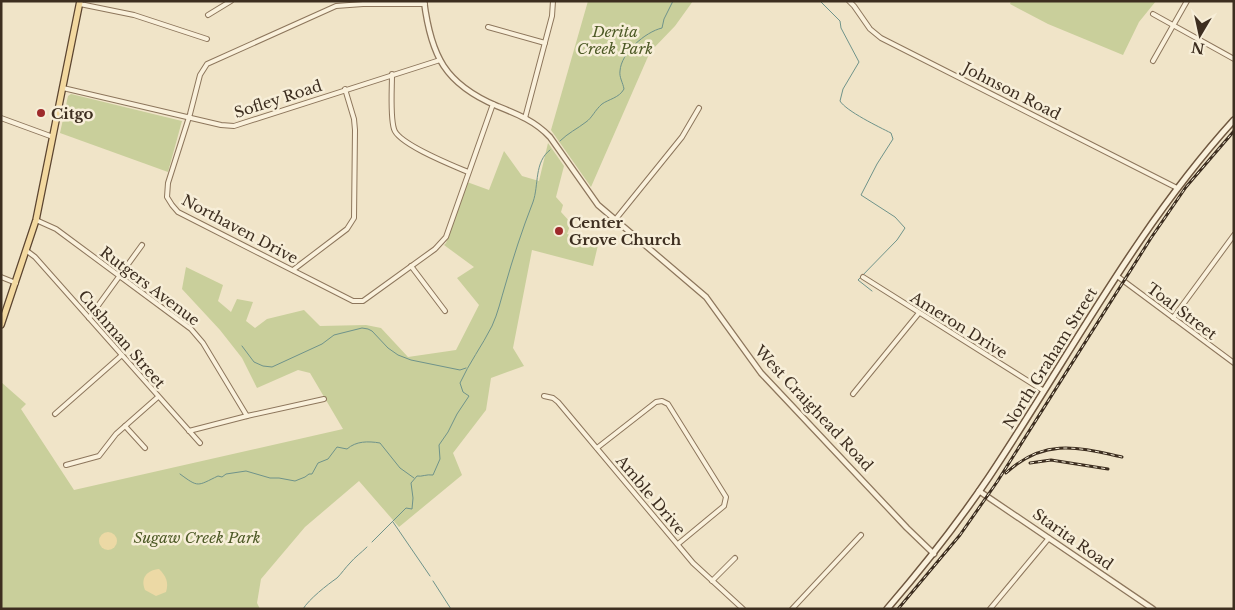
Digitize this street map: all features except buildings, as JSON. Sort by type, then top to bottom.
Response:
[{"type":"main road","points":[[1,325],[36,220],[80,3]]},
{"type":"main road","name":"North Graham Street","points":[[887,609],[934,554],[979,491],[1149,227],[1177,188],[1234,120]]},
{"type":"street","points":[[208,15],[230,1]]},
{"type":"street","points":[[525,118],[552,16],[553,1]]},
{"type":"street","name":"Johnson Road","points":[[849,1],[870,29],[881,38],[1177,188]]},
{"type":"street","points":[[1153,61],[1187,1]]},
{"type":"street","name":"West Craighead Road","points":[[425,2],[431,32],[440,60],[460,86],[471,94],[525,118],[542,128],[590,196],[615,220],[706,297],[761,373],[906,528],[934,554]]},
{"type":"street","name":"Northaven Drive","points":[[425,2],[336,6],[211,62],[204,67],[167,187],[167,196],[172,205],[178,212],[219,234],[353,301],[360,302],[438,247],[446,237],[493,104]]},
{"type":"street","points":[[80,3],[134,15],[207,39]]},
{"type":"street","points":[[1153,14],[1234,59]]},
{"type":"street","points":[[488,27],[545,43]]},
{"type":"street","name":"Sofley Road","points":[[63,88],[189,118],[234,126],[440,60]]},
{"type":"street","points":[[392,74],[395,133],[428,154],[468,172]]},
{"type":"street","points":[[293,270],[347,228],[354,218],[355,130],[354,119],[345,90]]},
{"type":"street","points":[[615,220],[682,137],[699,108]]},
{"type":"street","points":[[1,118],[53,137]]},
{"type":"street","name":"Rutgers Avenue","points":[[36,220],[56,229],[196,334],[247,416]]},
{"type":"street","points":[[1173,318],[1234,235]]},
{"type":"street","points":[[89,318],[142,245]]},
{"type":"street","name":"Cushman Street","points":[[27,251],[35,257],[200,444]]},
{"type":"street","points":[[411,266],[445,311]]},
{"type":"street","name":"Toal Street","points":[[1117,276],[1234,363]]},
{"type":"street","points":[[1,277],[16,283]]},
{"type":"street","name":"Ameron Drive","points":[[863,277],[1044,391]]},
{"type":"street","points":[[853,394],[919,314]]},
{"type":"street","points":[[55,414],[122,355]]},
{"type":"street","points":[[66,465],[99,456],[112,438],[158,396]]},
{"type":"street","name":"Amble Drive","points":[[544,396],[553,398],[678,544],[712,581],[743,609]]},
{"type":"street","points":[[189,431],[324,399]]},
{"type":"street","points":[[597,448],[656,402],[661,400],[668,404],[726,496],[724,506],[678,544]]},
{"type":"street","points":[[124,426],[144,448]]},
{"type":"street","name":"Starita Road","points":[[979,491],[1153,609]]},
{"type":"street","points":[[792,609],[860,535]]},
{"type":"street","points":[[990,609],[1049,538]]},
{"type":"street","points":[[712,581],[735,558]]},
{"type":"green space","name":"Derita Creek Park","points":[[588,1],[693,1],[675,26],[650,52],[591,187],[551,130]]},
{"type":"green space","points":[[1011,1],[1156,1],[1139,22],[1123,55],[1048,24],[1010,4]]},
{"type":"green space","points":[[71,94],[182,121],[168,172],[60,133],[68,96]]},
{"type":"green space","name":"Sugaw Creek Park","points":[[548,143],[564,166],[556,197],[563,205],[561,212],[571,223],[567,234],[598,245],[593,266],[532,250],[513,348],[524,366],[491,378],[486,410],[453,453],[462,475],[399,527],[359,481],[305,527],[261,579],[257,603],[260,609],[1,609],[1,382],[26,404],[21,409],[74,490],[343,429],[310,373],[298,370],[257,388],[242,358],[220,330],[182,289],[186,267],[223,285],[218,301],[231,312],[237,299],[253,302],[246,321],[255,328],[267,319],[304,310],[320,326],[366,325],[381,328],[408,357],[456,350],[479,305],[457,278],[474,267],[444,245],[467,182],[489,190],[504,151],[522,176],[539,181]]},
{"type":"sand","points":[[108,532],[114,535],[117,541],[114,547],[108,550],[102,547],[99,541],[102,535]]},
{"type":"sand","points":[[159,569],[166,579],[167,588],[166,592],[156,596],[145,590],[143,582],[148,573]]},
{"type":"waterway","points":[[560,141],[588,120],[602,104],[622,92],[624,89],[620,76],[621,64],[635,44],[648,34],[662,28],[664,19],[673,1]]},
{"type":"waterway","points":[[820,1],[840,21],[841,28],[859,62],[843,89],[840,101],[856,114],[891,133],[893,139],[861,195],[895,217],[905,228],[897,240],[858,280],[872,291]]},
{"type":"waterway","points":[[372,542],[406,508],[412,509],[411,483],[417,476],[433,475],[440,459],[439,445],[469,396],[463,392],[460,383],[498,311],[535,195],[539,167],[541,161],[550,150]]},
{"type":"waterway","points":[[242,346],[254,362],[272,367],[322,344],[334,335],[362,328],[372,331],[388,348],[398,355],[411,360],[460,370],[466,368]]},
{"type":"waterway","points":[[180,474],[191,482],[198,484],[218,476],[222,477],[226,474],[246,471],[270,478],[295,481],[312,474],[318,463],[328,459],[337,447],[347,449],[358,443],[371,442],[380,443],[400,468],[414,478]]},
{"type":"waterway","points":[[393,522],[430,576]]},
{"type":"waterway","points":[[303,609],[367,547]]},
{"type":"waterway","points":[[433,581],[451,609]]},
{"type":"railway","points":[[898,609],[960,535],[997,482],[1151,238],[1186,187],[1234,131]]},
{"type":"railway","points":[[1006,473],[1034,454],[1061,448],[1090,450],[1122,457]]},
{"type":"railway","points":[[1030,463],[1051,460],[1108,469]]},
{"type":"place","name":"Citgo","points":[[41,113]]},
{"type":"place","name":"Center Grove Church","points":[[559,231]]}]
